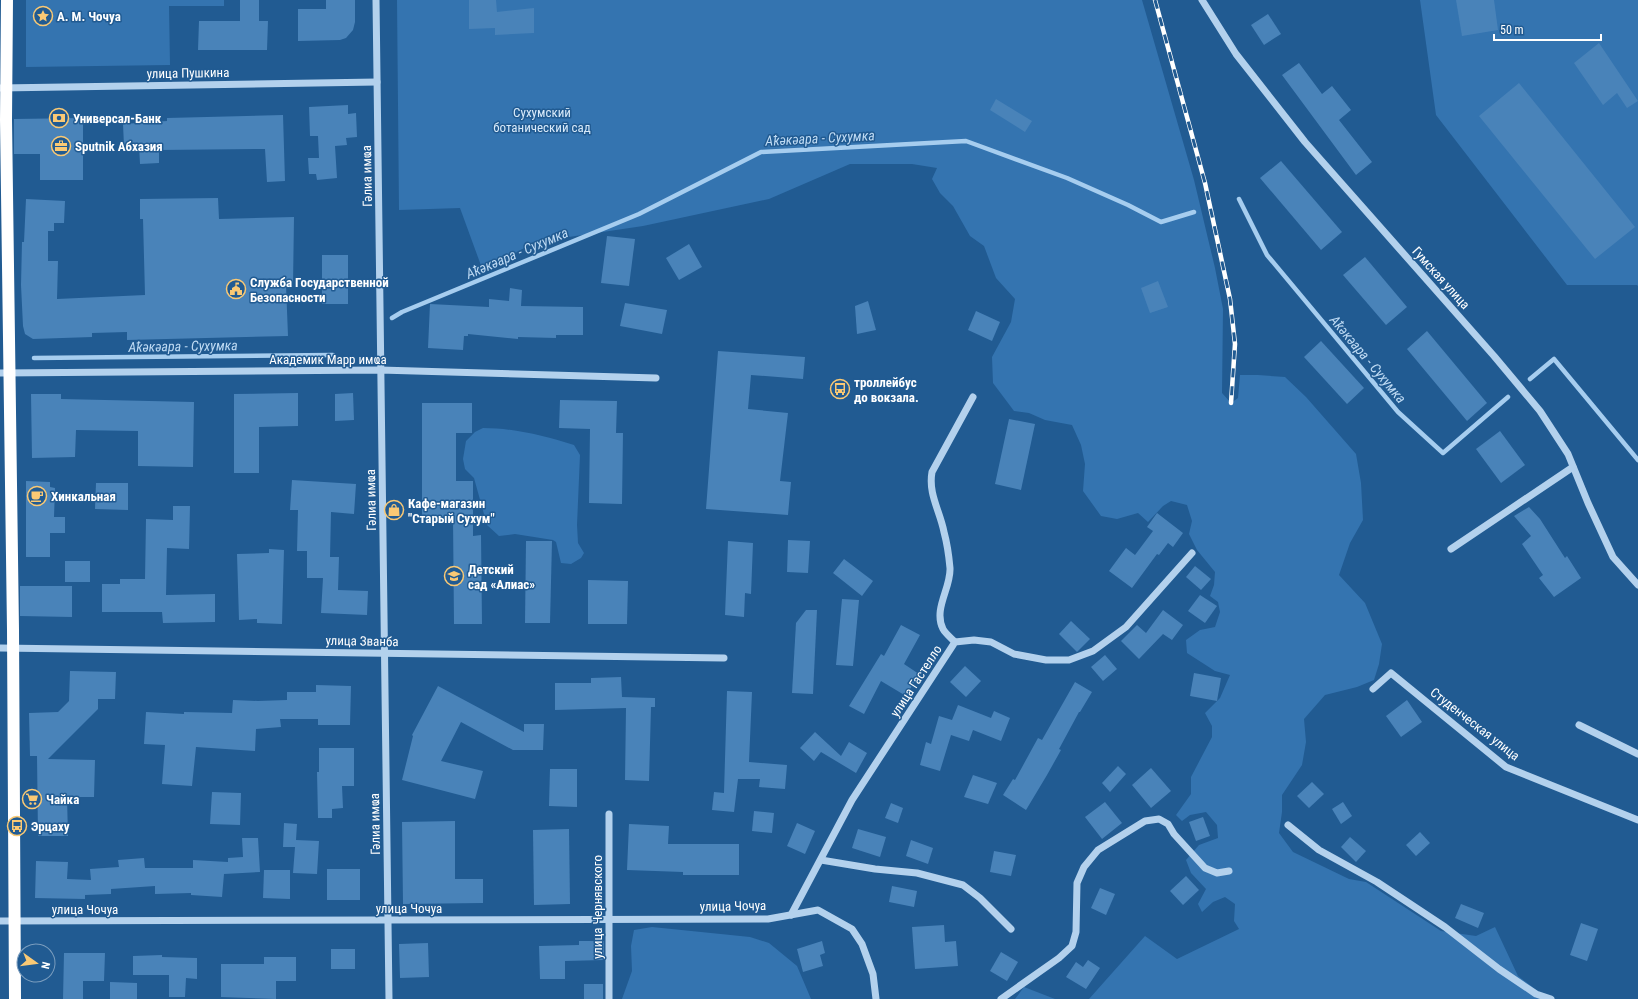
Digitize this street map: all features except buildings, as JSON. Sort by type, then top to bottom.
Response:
[{"type":"highway","points":[[7,0],[3,87],[5,373],[13,648],[16,999]]},
{"type":"street","name":"Гәлиа имҩа","points":[[376,0],[389,999]]},
{"type":"street","name":"Гумская улица","points":[[1202,0],[1236,54],[1305,142],[1494,356],[1540,411],[1568,454],[1613,557],[1638,585]]},
{"type":"street","name":"улица Пушкина","points":[[3,87],[377,82]]},
{"type":"street","name":"Академик Марр имҩа","points":[[5,373],[380,370],[656,378]]},
{"type":"street","points":[[955,642],[943,629],[940,618],[941,605],[946,591],[950,570],[944,532],[933,500],[930,482],[932,472],[973,397]]},
{"type":"street","points":[[1451,548],[1573,467]]},
{"type":"street","name":"улица Гастелло","points":[[791,915],[852,800],[955,642],[974,640],[991,642],[1014,654],[1046,660],[1069,660],[1093,652],[1126,627],[1192,553]]},
{"type":"street","name":"улица Званба","points":[[0,648],[724,658]]},
{"type":"street","name":"Студенческая улица","points":[[1374,689],[1391,673],[1506,767],[1638,820]]},
{"type":"street","points":[[1579,725],[1638,754]]},
{"type":"street","name":"улица Чернявского","points":[[609,814],[609,999]]},
{"type":"street","points":[[1001,999],[1059,958],[1072,946],[1076,932],[1077,883],[1084,867],[1098,850],[1145,821],[1159,819],[1168,824],[1174,834],[1205,868],[1217,873],[1229,870]]},
{"type":"street","points":[[1288,825],[1318,850],[1377,882],[1445,927],[1499,969],[1536,994],[1551,999]]},
{"type":"street","points":[[821,860],[875,869],[917,873],[963,885],[980,898],[1011,929]]},
{"type":"street","name":"улица Чочуа","points":[[0,921],[768,918],[818,910],[852,929],[862,944],[873,974],[876,999]]},
{"type":"green space","points":[[26,0],[224,0],[224,6],[169,6],[170,65],[26,67]]},
{"type":"green space","name":"Сухумский ботанический сад","points":[[397,0],[1142,0],[1194,180],[1215,268],[1223,309],[1222,393],[1231,403],[1238,398],[1240,375],[1285,377],[1306,397],[1356,454],[1361,483],[1363,520],[1350,543],[1339,575],[1365,603],[1382,644],[1379,664],[1374,680],[1357,687],[1325,695],[1304,719],[1306,742],[1302,765],[1282,795],[1282,812],[1279,833],[1293,852],[1349,879],[1366,882],[1441,931],[1476,936],[1495,927],[1518,976],[1548,999],[1089,999],[1145,936],[1177,959],[1239,929],[1234,921],[1235,904],[1225,897],[1213,902],[1202,912],[1198,904],[1206,889],[1191,873],[1186,860],[1199,845],[1218,838],[1217,825],[1206,812],[1190,815],[1182,821],[1176,815],[1191,794],[1191,777],[1212,737],[1212,726],[1205,713],[1220,698],[1230,675],[1215,671],[1187,653],[1186,640],[1200,630],[1215,627],[1220,612],[1218,602],[1210,596],[1214,585],[1215,572],[1197,550],[1189,534],[1192,521],[1187,505],[1171,501],[1163,506],[1148,522],[1138,513],[1117,519],[1101,516],[1083,491],[1085,464],[1081,445],[1072,425],[1045,420],[1029,413],[1014,411],[993,383],[992,357],[1011,322],[1015,299],[996,278],[984,246],[970,236],[953,206],[940,193],[932,179],[937,168],[912,164],[850,164],[769,199],[643,226],[535,242],[483,271],[460,208],[399,210]]},
{"type":"green space","points":[[1420,0],[1638,0],[1638,286],[1567,285],[1436,115]]},
{"type":"green space","points":[[483,428],[506,429],[529,433],[574,445],[580,455],[577,525],[578,543],[584,553],[581,558],[571,564],[561,563],[556,542],[553,540],[515,534],[499,536],[487,525],[474,478],[465,469],[463,459],[466,441],[475,432]]},
{"type":"green space","points":[[652,927],[750,937],[769,943],[797,966],[811,999],[622,999],[632,971],[631,946],[634,930]]},
{"type":"green space","points":[[1024,987],[1055,999],[1015,999]]},
{"type":"waterway","name":"Аҟәкәара - Сухумка","points":[[392,318],[402,312],[639,214],[761,152],[966,141],[1067,178],[1128,205],[1161,222],[1194,212]]},
{"type":"waterway","name":"Аҟәкәара - Сухумка","points":[[1239,199],[1267,255],[1398,412],[1443,453],[1508,397]]},
{"type":"waterway","name":"Аҟәкәара - Сухумка","points":[[34,358],[333,355]]},
{"type":"waterway","name":"Аҟәкәара - Сухумка","points":[[1530,379],[1554,359],[1638,460]]},
{"type":"railway","points":[[1155,0],[1205,183],[1230,299],[1235,344],[1231,403]]},
{"type":"place","name":"А. М. Чочуа","points":[[43,16]]},
{"type":"place","name":"Универсал-Банк","points":[[59,118]]},
{"type":"place","name":"Sputnik Абхазия","points":[[61,146]]},
{"type":"place","name":"Служба Государственной Безопасности","points":[[236,289]]},
{"type":"place","name":"троллейбус до вокзала.","points":[[840,389]]},
{"type":"place","name":"Хинкальная","points":[[37,496]]},
{"type":"place","name":"Кафе-магазин \"Старый Сухум\"","points":[[394,510]]},
{"type":"place","name":"Детский сад «Алиас»","points":[[454,576]]},
{"type":"place","name":"Чайка","points":[[32,799]]},
{"type":"place","name":"Эрцаху","points":[[17,826]]}]
